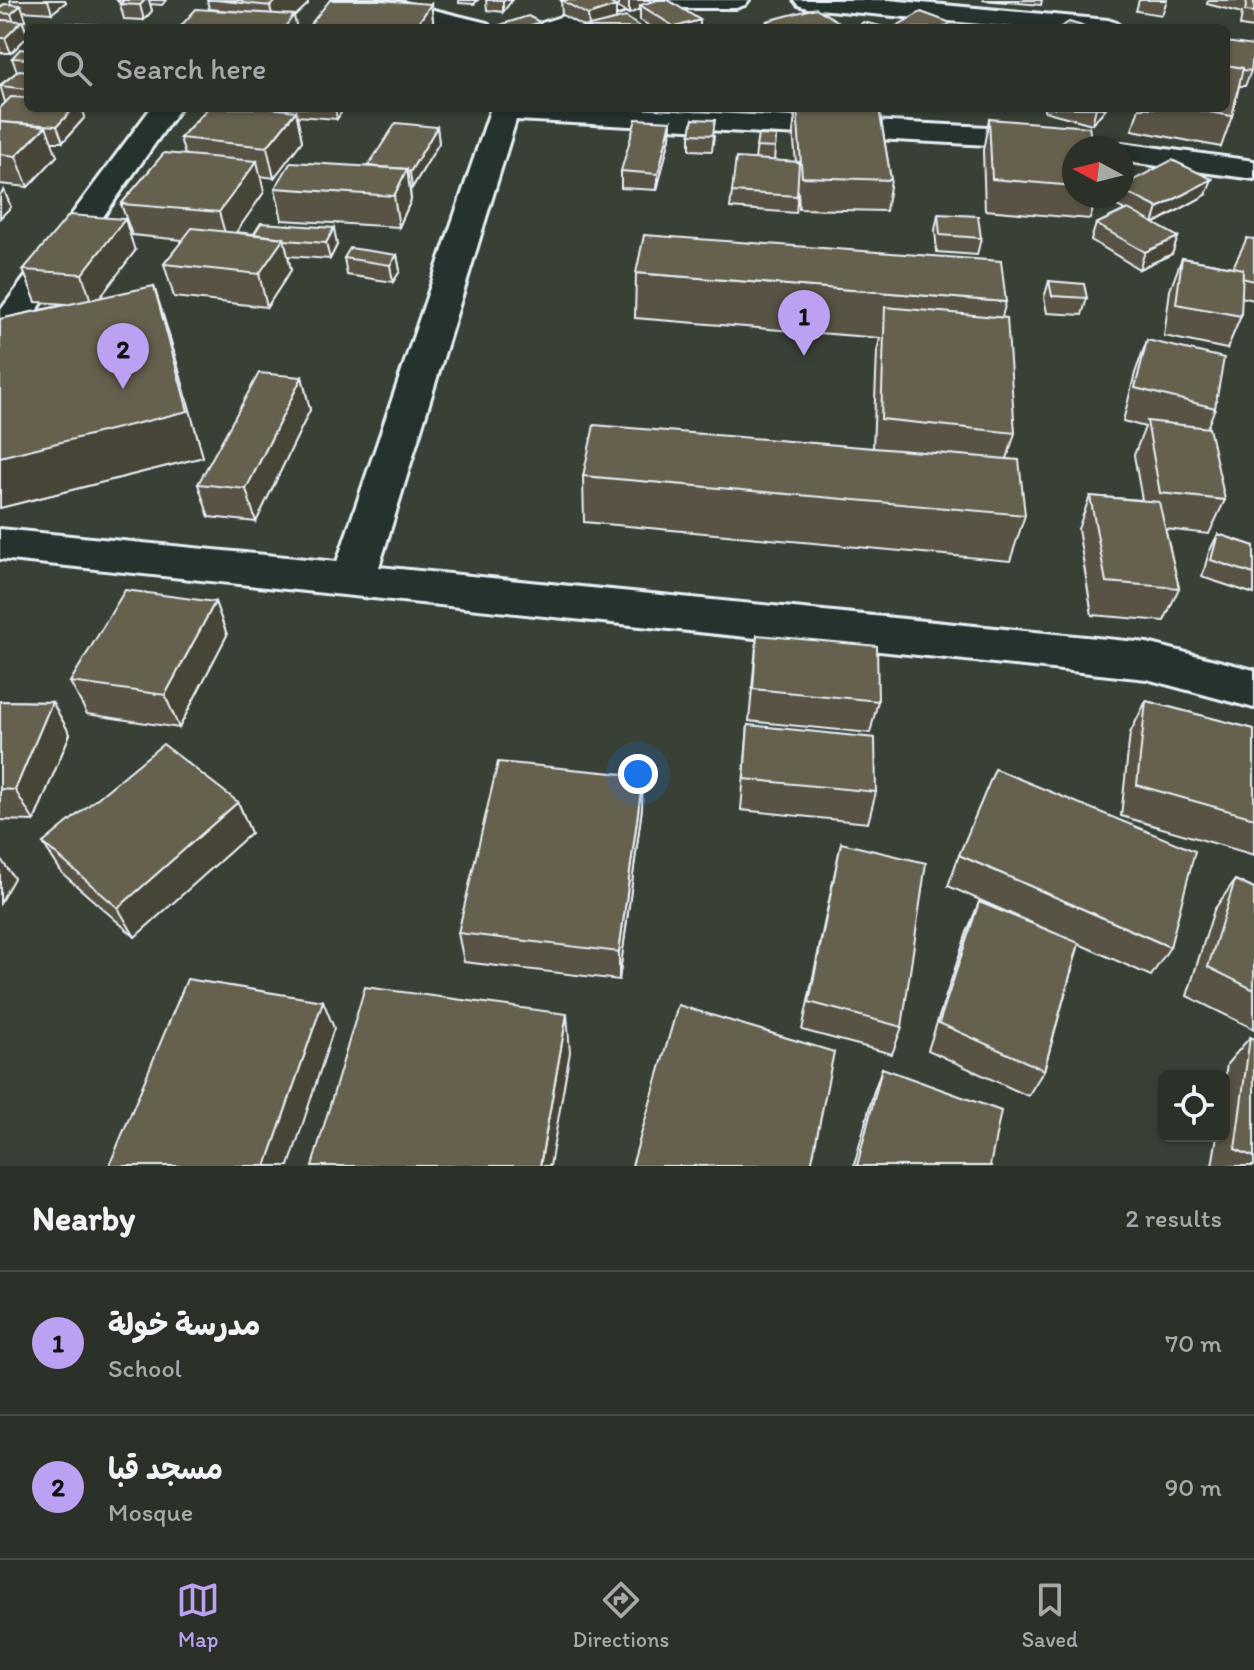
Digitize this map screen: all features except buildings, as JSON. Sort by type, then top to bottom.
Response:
[{"type":"street","points":[[345,0],[420,6],[467,24]]},
{"type":"street","points":[[563,24],[633,1],[736,0]]},
{"type":"street","points":[[807,0],[1065,24]]},
{"type":"street","points":[[0,336],[163,112]]},
{"type":"street","points":[[353,580],[504,112]]},
{"type":"street","points":[[542,112],[1027,138],[1062,143]]},
{"type":"street","points":[[1134,154],[1254,170]]},
{"type":"street","points":[[0,544],[1147,661],[1254,689]]},
{"type":"place","name":"مدرسة خولة","points":[[804,356]]},
{"type":"place","name":"مسجد قبا","points":[[123,389]]}]
